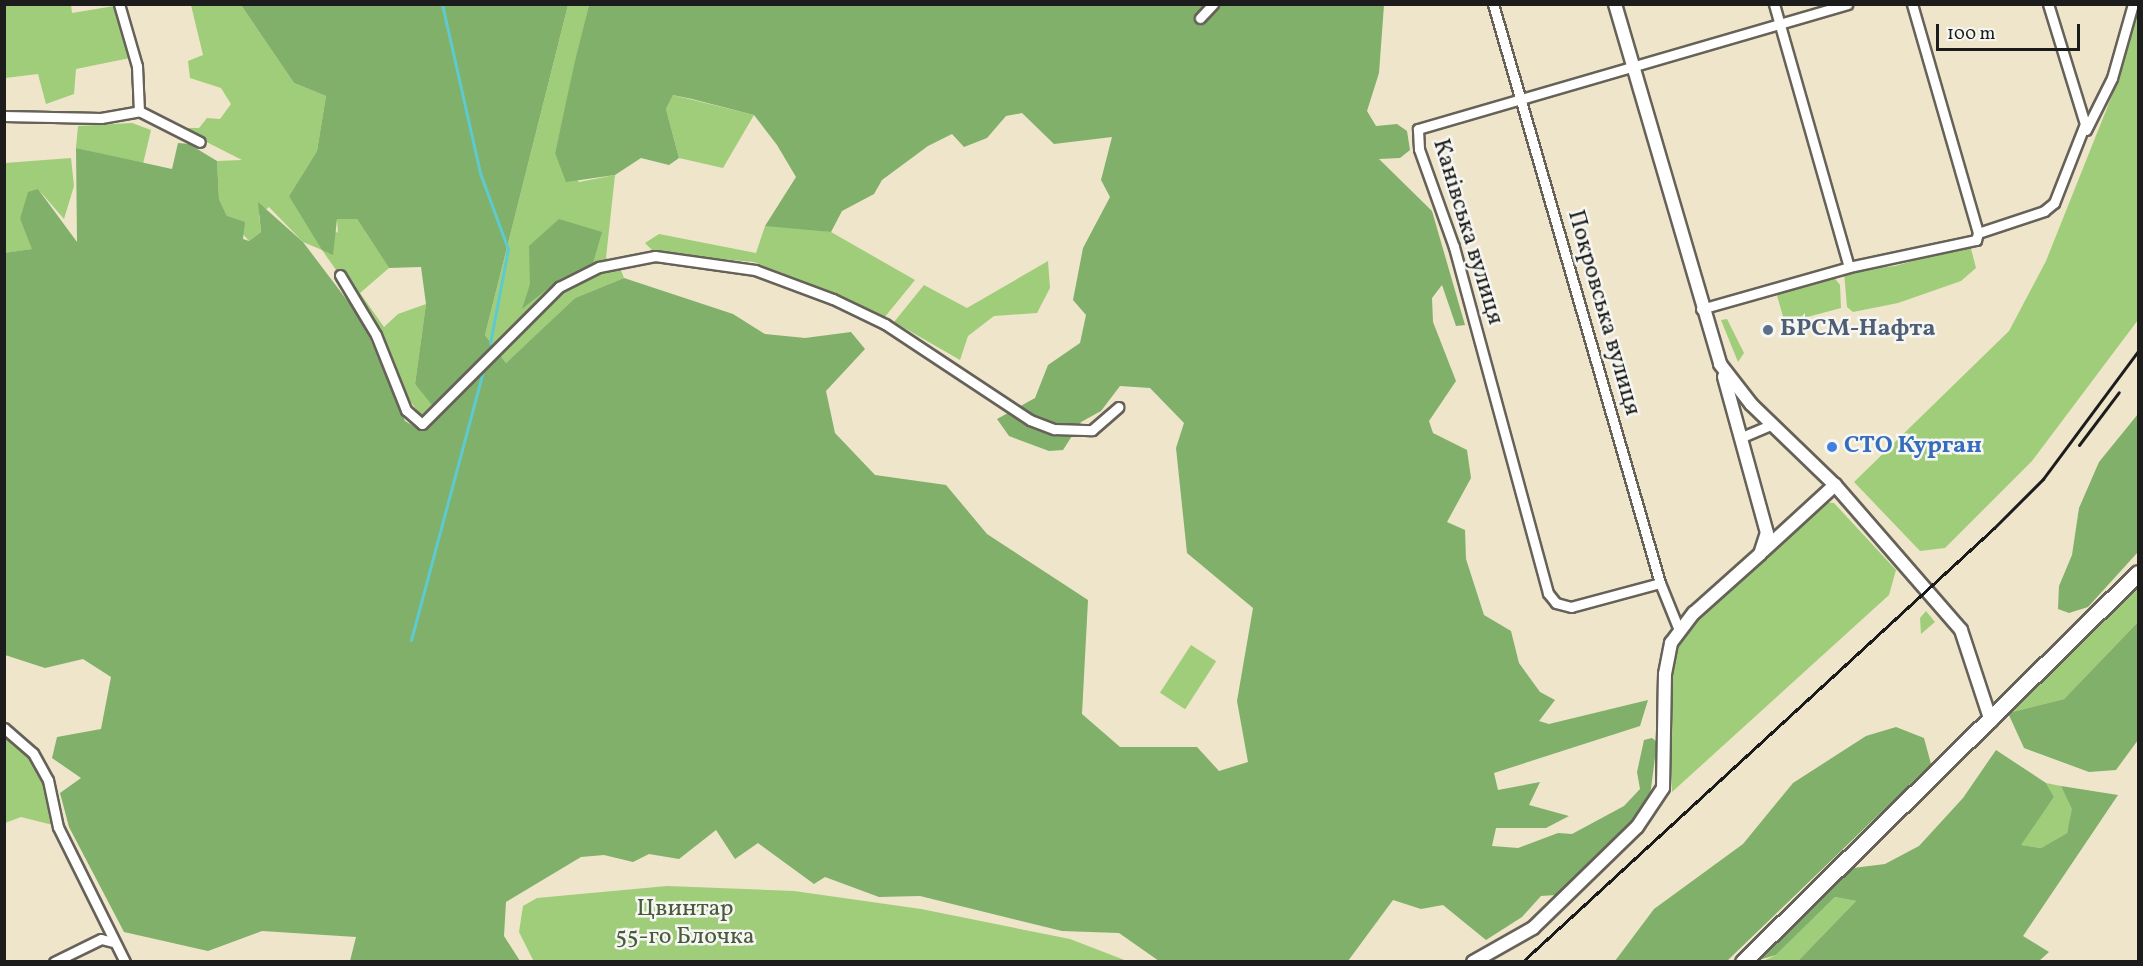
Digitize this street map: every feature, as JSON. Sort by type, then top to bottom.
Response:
[{"type":"main road","points":[[1743,962],[1991,721],[2139,573]]},
{"type":"street","points":[[119,4],[137,66],[139,111]]},
{"type":"street","points":[[1200,18],[1213,4]]},
{"type":"street","name":"Покровська вулиця","points":[[1493,4],[1660,583],[1679,630]]},
{"type":"street","points":[[1615,4],[1701,309],[1742,437],[1767,533],[1760,554]]},
{"type":"street","points":[[1774,4],[1849,267]]},
{"type":"street","name":"Канівська вулиця","points":[[1660,583],[1570,607],[1556,603],[1545,585],[1454,247],[1416,136],[1423,125],[1848,4]]},
{"type":"street","points":[[1701,309],[1849,267],[1913,257],[1976,240],[1978,233],[1912,4]]},
{"type":"street","points":[[2048,4],[2085,123],[2084,135]]},
{"type":"street","points":[[1978,233],[2044,211],[2054,202],[2112,78],[2133,4]]},
{"type":"street","points":[[4,116],[101,118],[139,111],[200,142]]},
{"type":"street","points":[[340,274],[376,335],[406,410],[422,424],[559,286],[599,267],[655,256],[755,270],[833,299],[885,324],[1030,420],[1054,429],[1092,430],[1118,407]]},
{"type":"street","points":[[1720,364],[1770,425],[1834,485],[1961,630],[1991,721]]},
{"type":"street","points":[[1742,437],[1770,425]]},
{"type":"street","points":[[1473,962],[1533,928],[1654,804],[1665,770],[1666,657],[1679,630],[1834,485]]},
{"type":"street","points":[[4,728],[33,753],[48,780],[58,827],[113,942],[125,962]]},
{"type":"street","points":[[54,962],[101,939],[113,942]]},
{"type":"green space","points":[[4,5],[71,5],[72,13],[114,6],[130,58],[76,69],[74,94],[46,104],[38,74],[5,78]]},
{"type":"green space","points":[[191,5],[241,5],[294,83],[326,96],[317,151],[289,196],[338,233],[337,219],[357,219],[389,268],[360,293],[384,327],[398,314],[426,304],[415,384],[437,406],[423,418],[409,400],[381,334],[322,250],[303,242],[269,207],[259,215],[261,232],[249,241],[227,216],[219,199],[217,161],[242,160],[179,128],[199,128],[207,118],[220,119],[231,104],[221,88],[190,78],[188,61],[203,55]]},
{"type":"green space","points":[[241,5],[568,5],[485,335],[506,363],[575,298],[624,278],[733,314],[765,334],[805,338],[851,332],[865,349],[826,391],[835,433],[875,475],[946,485],[987,534],[1088,600],[1082,714],[1120,747],[1197,747],[1219,771],[1248,762],[1237,701],[1253,608],[1187,553],[1176,448],[1184,423],[1150,388],[1120,386],[1101,411],[1081,422],[1063,450],[1049,451],[1009,436],[997,419],[1035,398],[1048,365],[1080,343],[1086,315],[1073,300],[1083,248],[1110,197],[1101,180],[1112,137],[1054,144],[1022,113],[1006,116],[987,138],[964,147],[952,134],[928,146],[882,180],[874,194],[842,211],[831,232],[765,226],[796,177],[777,145],[754,115],[673,95],[666,109],[679,158],[669,165],[641,158],[615,175],[566,182],[555,153],[589,5],[1384,5],[1379,73],[1367,111],[1376,126],[1397,124],[1407,131],[1410,150],[1400,158],[1379,159],[1432,211],[1465,325],[1456,326],[1442,285],[1432,298],[1433,322],[1456,381],[1429,421],[1433,433],[1467,450],[1471,478],[1447,522],[1465,530],[1466,559],[1484,615],[1511,631],[1519,663],[1540,692],[1555,700],[1539,721],[1549,724],[1648,700],[1640,726],[1494,773],[1498,790],[1540,782],[1529,805],[1569,816],[1546,828],[1496,828],[1492,846],[1518,848],[1558,833],[1572,834],[1624,806],[1640,789],[1637,772],[1644,740],[1652,738],[1657,742],[1650,796],[1635,820],[1556,895],[1541,896],[1522,917],[1486,940],[1443,905],[1421,909],[1393,900],[1348,961],[1159,961],[1119,933],[1062,931],[920,896],[879,897],[825,877],[814,884],[758,843],[735,859],[716,830],[679,859],[649,854],[633,862],[604,855],[581,857],[506,902],[504,936],[520,961],[350,961],[356,937],[262,931],[208,951],[124,932],[69,827],[60,793],[81,778],[52,758],[57,737],[101,729],[111,677],[83,659],[45,668],[5,655],[4,253],[32,249],[20,219],[28,192],[38,189],[77,242],[76,148],[172,169],[178,143],[189,144],[217,161],[219,199],[227,216],[245,222],[243,239],[249,241],[261,232],[258,202],[303,242],[362,320],[405,421],[422,431],[448,409],[432,405],[415,384],[426,304],[421,267],[389,268],[357,219],[337,219],[333,255],[322,250],[289,196],[317,151],[326,96],[294,83]]},
{"type":"green space","points":[[568,5],[589,5],[555,153],[579,182],[615,175],[606,258],[619,265],[624,278],[575,298],[506,363],[485,335]]},
{"type":"green space","points":[[2138,5],[2138,320],[2032,461],[1945,548],[1920,551],[1854,482],[2009,331],[2046,261],[2113,93]]},
{"type":"green space","points":[[673,95],[754,115],[723,168],[679,158],[666,109]]},
{"type":"green space","points":[[132,123],[151,130],[143,164],[76,148],[78,126]]},
{"type":"green space","points":[[71,158],[74,186],[64,219],[38,189],[20,219],[33,249],[5,253],[5,163]]},
{"type":"green space","points":[[559,219],[602,232],[593,263],[560,279],[522,309],[530,284],[529,246]]},
{"type":"green space","points":[[783,225],[831,232],[915,280],[884,318],[754,262],[655,253],[645,243],[659,234],[756,253],[765,226]]},
{"type":"green space","points":[[1970,245],[1976,268],[1961,281],[1898,303],[1853,312],[1847,307],[1844,272],[1895,266]]},
{"type":"green space","points":[[1048,261],[1050,288],[1037,313],[994,316],[968,336],[960,360],[894,322],[924,285],[967,308]]},
{"type":"green space","points":[[1833,276],[1840,285],[1841,308],[1785,323],[1776,292]]},
{"type":"green space","points":[[1727,319],[1744,353],[1738,362],[1721,320]]},
{"type":"green space","points":[[2138,414],[2138,552],[2088,607],[2069,613],[2058,609],[2059,586],[2072,555],[2079,508],[2099,462]]},
{"type":"green space","points":[[1823,502],[1834,503],[1896,570],[1889,595],[1672,792],[1669,676],[1675,647],[1691,624]]},
{"type":"green space","points":[[2138,587],[2138,622],[2064,699],[2008,713]]},
{"type":"green space","points":[[1926,611],[1935,622],[1921,634],[1920,618]]},
{"type":"green space","points":[[2138,622],[2138,740],[2116,770],[2089,772],[2024,748],[2008,713],[2064,699]]},
{"type":"green space","points":[[1191,645],[1216,661],[1185,709],[1160,693]]},
{"type":"green space","points":[[1896,727],[1924,738],[1931,764],[1727,961],[1615,961],[1654,909],[1743,844],[1793,783],[1866,736]]},
{"type":"green space","points":[[4,730],[32,754],[46,781],[57,826],[21,817],[5,823]]},
{"type":"green space","points":[[1996,750],[2046,783],[2054,797],[2021,845],[2041,848],[2067,833],[2072,809],[2061,786],[2118,795],[2023,936],[2049,952],[2039,961],[1798,961],[1856,901],[1835,897],[1776,955],[1752,962],[1845,869],[1885,864],[1919,846],[1963,798]]},
{"type":"green space","points":[[2046,783],[2061,786],[2073,809],[2067,833],[2041,848],[2020,845],[2054,797]]},
{"type":"green space","name":"Цвинтар 55-го Блочка","points":[[667,886],[794,891],[921,909],[1070,939],[1127,961],[534,962],[519,932],[523,906],[537,898]]},
{"type":"green space","points":[[1835,897],[1856,901],[1798,961],[1761,962],[1776,955]]},
{"type":"waterway","points":[[442,4],[480,173],[508,249],[490,343]]},
{"type":"waterway","points":[[411,640],[483,371]]},
{"type":"railway","points":[[1522,962],[1994,528],[2043,479],[2138,351]]},
{"type":"railway","points":[[2079,445],[2119,392]]},
{"type":"place","name":"БРСМ-Нафта","points":[[1768,330]]},
{"type":"place","name":"СТО Курган","points":[[1832,447]]}]
